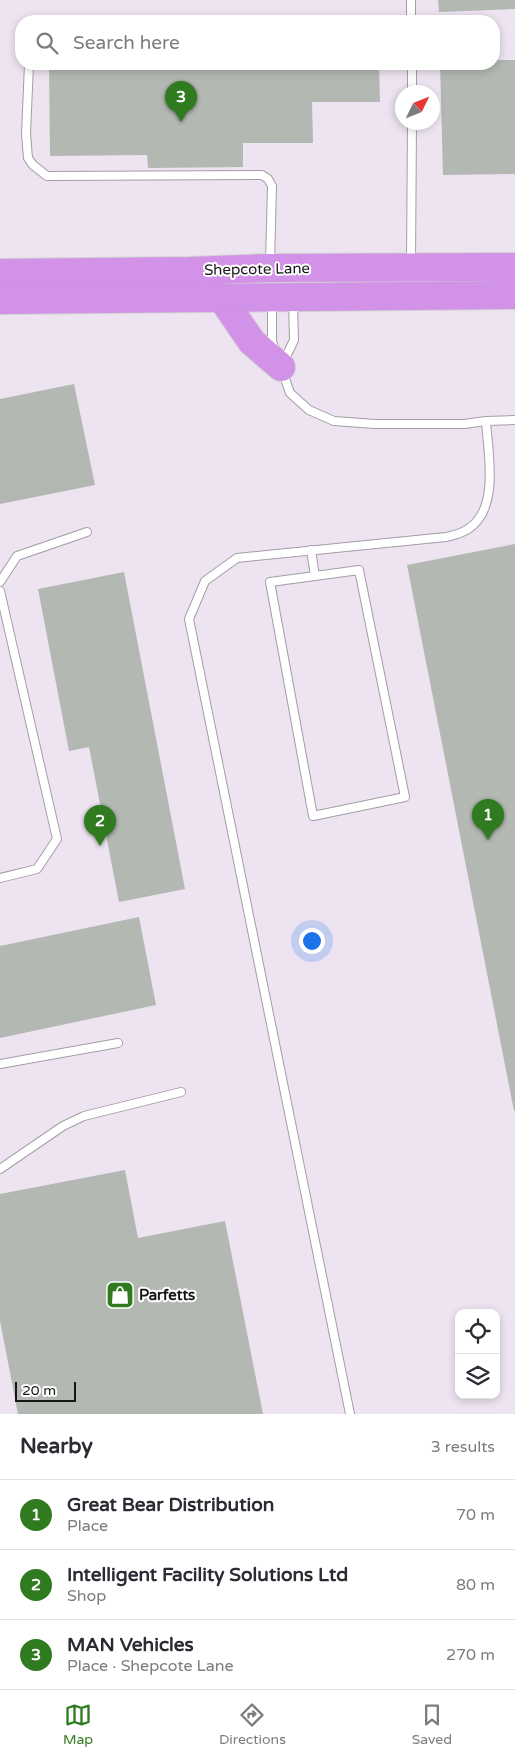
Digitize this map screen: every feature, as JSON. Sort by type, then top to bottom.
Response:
[{"type":"highway","name":"Shepcote Lane","points":[[0,273],[279,268],[515,267]]},
{"type":"highway","points":[[279,268],[282,296]]},
{"type":"highway","name":"Shepcote Lane","points":[[0,300],[515,295]]},
{"type":"highway","points":[[221,297],[252,342],[281,367]]},
{"type":"lane","points":[[411,0],[411,15]]},
{"type":"lane","points":[[29,70],[26,134],[28,158],[33,165],[47,176],[262,175],[268,179],[272,186],[279,268]]},
{"type":"lane","points":[[412,70],[412,85]]},
{"type":"lane","points":[[411,267],[412,130]]},
{"type":"lane","points":[[281,367],[294,340],[282,296]]},
{"type":"lane","points":[[282,296],[272,341],[290,393],[309,410],[334,421],[375,424],[464,424],[486,420],[515,420]]},
{"type":"lane","points":[[350,1414],[190,619],[205,581],[236,558],[446,537],[467,530],[481,516],[487,502],[490,486],[486,420]]},
{"type":"lane","points":[[0,582],[17,556],[87,532]]},
{"type":"lane","points":[[311,550],[315,576]]},
{"type":"lane","points":[[359,570],[405,797],[313,816],[270,582],[315,576],[359,570]]},
{"type":"lane","points":[[0,591],[56,839],[37,869],[0,878]]},
{"type":"lane","points":[[0,1064],[118,1043]]},
{"type":"lane","points":[[0,1169],[63,1126],[84,1116],[181,1092]]},
{"type":"shaded area","points":[[0,0],[515,0],[515,1414],[0,1414]]},
{"type":"building","points":[[438,0],[515,0],[515,9],[439,12]]},
{"type":"building","points":[[500,60],[515,60],[515,174],[443,175],[440,70],[500,70]]},
{"type":"building","points":[[49,70],[379,70],[380,102],[312,102],[313,143],[243,143],[243,167],[148,168],[147,155],[50,156]]},
{"type":"building","points":[[74,384],[95,485],[0,504],[0,399]]},
{"type":"building","points":[[515,544],[515,1111],[514,1111],[407,565]]},
{"type":"building","points":[[124,572],[185,889],[119,902],[89,747],[69,751],[38,589]]},
{"type":"building","points":[[139,917],[156,1005],[0,1038],[0,946]]},
{"type":"building","name":"Parfetts","points":[[125,1170],[138,1238],[225,1221],[263,1414],[18,1414],[0,1321],[0,1194]]},
{"type":"place","name":"MAN Vehicles","points":[[181,122]]},
{"type":"place","name":"Great Bear Distribution","points":[[488,840]]},
{"type":"place","name":"Intelligent Facility Solutions Ltd","points":[[100,846]]},
{"type":"place","name":"Parfetts","points":[[120,1295]]}]
